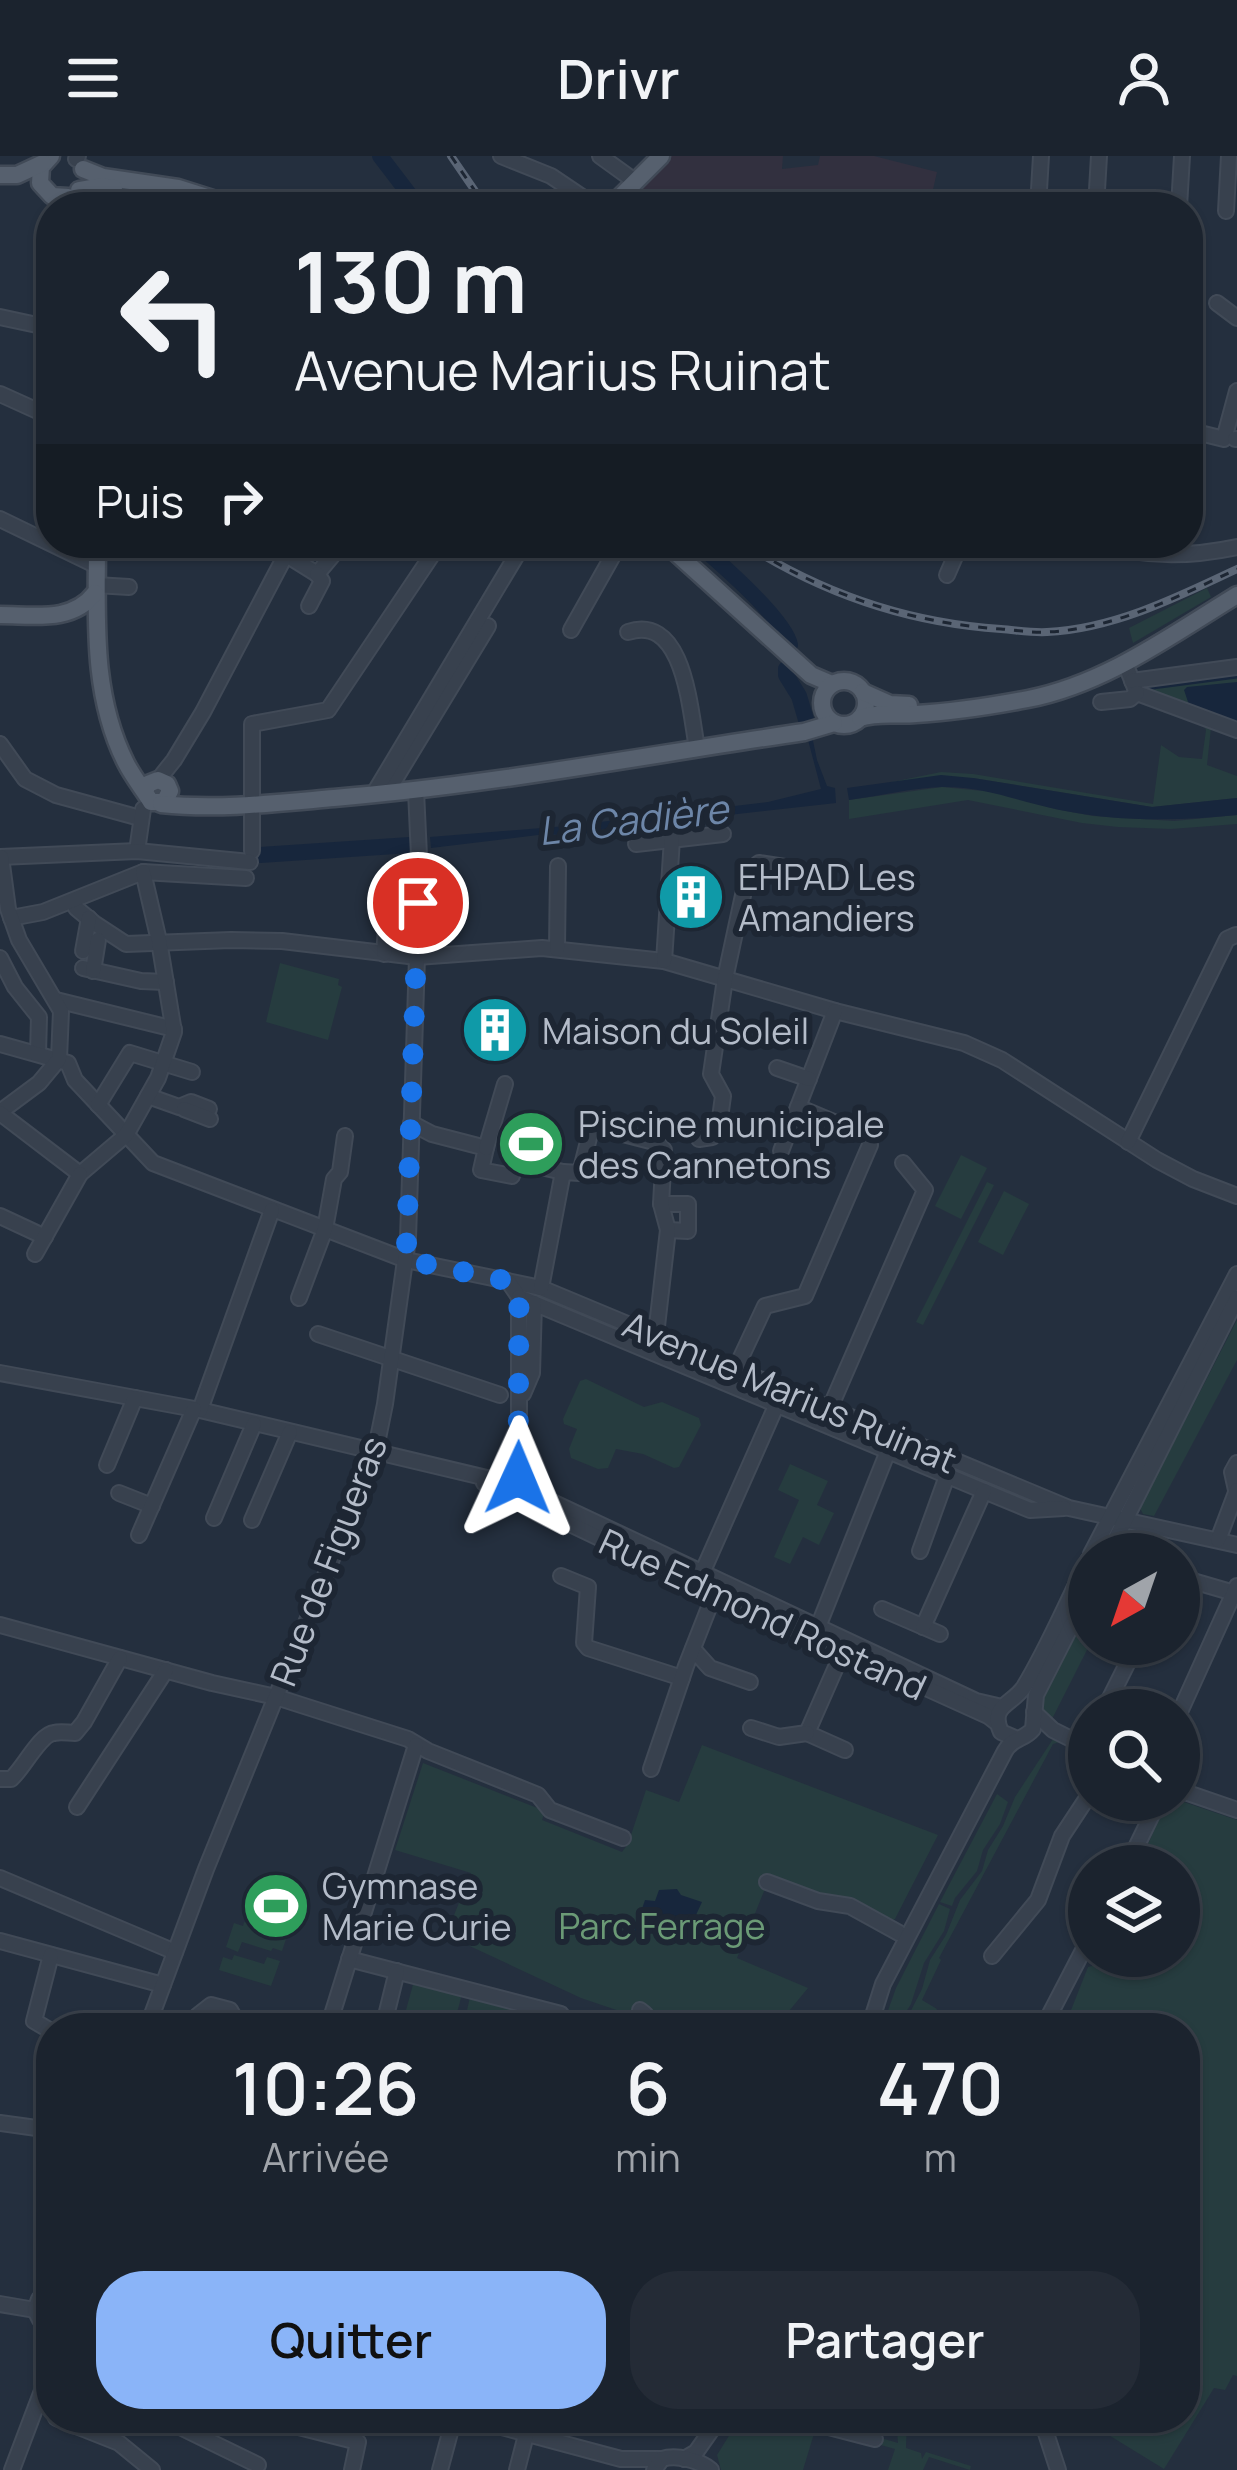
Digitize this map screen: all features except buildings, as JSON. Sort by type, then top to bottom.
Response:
[{"type":"main road","points":[[626,192],[662,156]]},
{"type":"main road","points":[[0,176],[17,175],[48,158]]},
{"type":"main road","points":[[48,158],[39,175],[55,192]]},
{"type":"main road","points":[[67,192],[84,178],[78,160]]},
{"type":"main road","points":[[78,160],[103,177],[193,192]]},
{"type":"main road","points":[[0,185],[18,184],[42,192]]},
{"type":"main road","points":[[80,192],[101,186],[149,192]]},
{"type":"main road","points":[[97,558],[87,637],[111,694],[117,744],[131,773],[188,807],[416,791],[810,731],[821,723],[828,705],[849,682],[890,704],[932,706],[1037,690],[1098,669],[1237,592]]},
{"type":"main road","points":[[665,558],[741,614]]},
{"type":"main road","points":[[681,558],[811,675],[828,705],[848,725],[871,714],[950,711],[1027,699],[1085,683],[1132,679],[1237,592]]},
{"type":"main road","points":[[0,615],[48,616],[87,610]]},
{"type":"main road","points":[[860,718],[866,706],[862,692]]},
{"type":"street","points":[[501,156],[551,176],[575,192]]},
{"type":"street","points":[[600,156],[636,182]]},
{"type":"street","points":[[1039,190],[1041,156]]},
{"type":"street","points":[[1097,192],[1099,156]]},
{"type":"street","points":[[1180,192],[1182,156]]},
{"type":"street","points":[[1226,212],[1229,156]]},
{"type":"street","points":[[1217,303],[1237,318]]},
{"type":"street","points":[[0,317],[36,325]]},
{"type":"street","points":[[1203,434],[1224,439],[1237,391]]},
{"type":"street","points":[[0,394],[36,410]]},
{"type":"street","points":[[0,519],[36,536]]},
{"type":"street","points":[[1203,555],[1237,547]]},
{"type":"street","points":[[80,558],[97,566]]},
{"type":"street","points":[[137,851],[140,818],[284,558]]},
{"type":"street","points":[[299,558],[322,581],[309,606]]},
{"type":"street","points":[[317,574],[330,558]]},
{"type":"street","points":[[249,864],[254,804],[252,724],[328,710],[430,558]]},
{"type":"street","points":[[380,794],[515,558]]},
{"type":"street","points":[[571,630],[612,558]]},
{"type":"street","points":[[947,575],[954,558]]},
{"type":"street","points":[[87,610],[129,587]]},
{"type":"street","points":[[380,794],[488,626]]},
{"type":"street","points":[[628,632],[648,630],[675,650],[698,748]]},
{"type":"street","points":[[1132,679],[1237,667]]},
{"type":"street","points":[[1102,702],[1130,699],[1132,679]]},
{"type":"street","points":[[1132,679],[1237,730]]},
{"type":"street","points":[[0,744],[25,779],[56,795],[140,818]]},
{"type":"street","name":"Rue de Figueras","points":[[152,2013],[375,1453],[406,1260],[417,957],[426,902],[416,791]]},
{"type":"street","points":[[636,844],[723,834]]},
{"type":"street","points":[[664,961],[672,839]]},
{"type":"street","points":[[80,1174],[2,1108],[40,1083],[58,1059],[61,1011],[8,926],[0,857],[137,851],[249,864]]},
{"type":"street","points":[[699,1139],[712,1137],[720,1118],[723,1096],[711,1074],[725,979],[750,869],[759,863],[785,867]]},
{"type":"street","points":[[8,926],[142,872],[249,864]]},
{"type":"street","points":[[557,949],[558,866]]},
{"type":"street","points":[[35,1254],[80,1174],[125,1135],[164,1062],[174,1029],[142,872]]},
{"type":"street","points":[[384,954],[389,890]]},
{"type":"street","points":[[73,901],[126,944],[281,941],[417,957],[542,948],[664,961],[964,1043],[999,1058],[1193,1180],[1234,1197]]},
{"type":"street","points":[[83,951],[91,920]]},
{"type":"street","points":[[1128,1142],[1227,940],[1236,935]]},
{"type":"street","points":[[98,940],[88,970],[166,982]]},
{"type":"street","points":[[0,958],[39,1017],[38,1054]]},
{"type":"street","points":[[56,1000],[174,1029]]},
{"type":"street","points":[[781,1151],[835,1011]]},
{"type":"street","points":[[0,1044],[58,1059]]},
{"type":"street","points":[[98,1105],[130,1053],[192,1072]]},
{"type":"street","name":"Avenue Marius Ruinat","points":[[58,1059],[68,1063],[75,1079],[153,1163],[406,1260],[508,1281],[531,1296],[777,1404],[1030,1510],[1069,1508]]},
{"type":"street","points":[[777,1068],[808,1079]]},
{"type":"street","points":[[505,1084],[481,1170],[512,1176],[515,1161],[580,1173],[592,1126],[658,1143],[664,1150],[661,1204],[668,1230],[656,1335]]},
{"type":"street","points":[[148,1096],[179,1107],[191,1102],[210,1114]]},
{"type":"street","points":[[798,1107],[836,1123]]},
{"type":"street","points":[[411,1123],[432,1134],[486,1148]]},
{"type":"street","points":[[299,1298],[325,1229],[345,1136]]},
{"type":"street","points":[[736,1368],[765,1306],[805,1295],[870,1145]]},
{"type":"street","points":[[830,1408],[926,1190],[904,1163]]},
{"type":"street","points":[[515,1492],[531,1296],[563,1172]]},
{"type":"street","points":[[661,1204],[688,1204],[688,1231],[668,1230]]},
{"type":"street","points":[[139,1534],[197,1410],[272,1210]]},
{"type":"street","points":[[0,1216],[45,1237]]},
{"type":"street","points":[[1114,1533],[1237,1274]]},
{"type":"street","points":[[508,1281],[531,1296]]},
{"type":"street","name":"Avenue Marius Ruinat","points":[[531,1296],[656,1335],[1069,1508],[1237,1546]]},
{"type":"street","points":[[1107,1533],[1237,1298]]},
{"type":"street","points":[[318,1334],[500,1395]]},
{"type":"street","name":"Rue Edmond Rostand","points":[[0,1372],[197,1410],[463,1472],[717,1586],[843,1652],[988,1716],[999,1727]]},
{"type":"street","points":[[700,1578],[785,1388]]},
{"type":"street","points":[[107,1465],[135,1398]]},
{"type":"street","points":[[214,1518],[254,1424]]},
{"type":"street","points":[[252,1520],[290,1432]]},
{"type":"street","points":[[818,1628],[888,1451]]},
{"type":"street","points":[[1218,1540],[1236,1490],[1232,1472],[1237,1462]]},
{"type":"street","points":[[920,1551],[947,1476]]},
{"type":"street","points":[[923,1627],[984,1491]]},
{"type":"street","points":[[119,1493],[152,1506]]},
{"type":"street","points":[[561,1576],[588,1587],[584,1639],[588,1648],[682,1678]]},
{"type":"street","points":[[1190,1689],[1235,1590],[1200,1581]]},
{"type":"street","points":[[651,1769],[717,1586]]},
{"type":"street","name":"Rue Edmond Rostand","points":[[717,1586],[976,1702],[1006,1704]]},
{"type":"street","points":[[867,2013],[875,1980],[997,1747],[1006,1704],[1022,1690],[1068,1600]]},
{"type":"street","points":[[882,1609],[940,1634]]},
{"type":"street","points":[[0,1625],[276,1697],[410,1739],[538,1796],[550,1810],[623,1838]]},
{"type":"street","points":[[870,2013],[1004,1751],[1035,1723],[1036,1695],[1068,1632]]},
{"type":"street","points":[[693,1649],[710,1668],[750,1682]]},
{"type":"street","points":[[808,1733],[843,1652]]},
{"type":"street","points":[[0,1779],[11,1779],[22,1769],[44,1736],[75,1733],[120,1658]]},
{"type":"street","points":[[76,1807],[166,1670]]},
{"type":"street","points":[[1006,1704],[1022,1701],[1053,1730],[1068,1737]]},
{"type":"street","points":[[999,1727],[1022,1736],[1053,1730]]},
{"type":"street","points":[[751,1728],[779,1737],[808,1733],[845,1750]]},
{"type":"street","points":[[333,2013],[416,1745]]},
{"type":"street","points":[[1200,1797],[1237,1810]]},
{"type":"street","points":[[992,1957],[1038,1900],[1071,1821]]},
{"type":"street","points":[[0,1878],[175,1952]]},
{"type":"street","points":[[767,1882],[818,1901],[850,1906],[899,1933]]},
{"type":"street","points":[[0,1941],[163,1985]]},
{"type":"street","points":[[36,2013],[51,1955]]},
{"type":"street","points":[[350,1959],[556,2013]]},
{"type":"street","points":[[387,2013],[397,1971]]},
{"type":"street","points":[[1051,2013],[1069,1977]]},
{"type":"street","points":[[201,2013],[211,2005],[232,2013]]},
{"type":"street","points":[[640,2010],[644,2013]]},
{"type":"street","points":[[0,2123],[36,2128]]},
{"type":"street","points":[[0,2304],[35,2310]]},
{"type":"street","points":[[12,2470],[35,2410]]},
{"type":"street","points":[[94,2433],[119,2443],[152,2470]]},
{"type":"street","points":[[192,2433],[258,2465]]},
{"type":"street","points":[[322,2433],[358,2442],[352,2470]]},
{"type":"street","points":[[440,2470],[450,2433]]},
{"type":"street","points":[[522,2433],[621,2459],[658,2464],[673,2456],[709,2468]]},
{"type":"street","points":[[684,2459],[711,2433]]},
{"type":"street","points":[[709,2468],[706,2455],[711,2433]]},
{"type":"street","points":[[852,2433],[875,2439]]},
{"type":"street","points":[[1046,2433],[1058,2470]]},
{"type":"street","points":[[517,2470],[526,2434]]},
{"type":"street","points":[[621,2459],[641,2470]]},
{"type":"shaded area","points":[[669,156],[783,156],[782,169],[818,165],[820,156],[874,156],[937,172],[932,192],[636,192]]},
{"type":"green space","points":[[1207,588],[1211,597],[1133,643],[1129,628]]},
{"type":"green space","points":[[1237,673],[1237,729],[1141,692],[1140,686]]},
{"type":"green space","points":[[1204,726],[1211,728],[1207,765],[1237,776],[1237,798],[1152,807],[973,778],[892,782],[941,772],[973,774],[1153,804],[1161,745],[1179,757],[1202,759]]},
{"type":"green space","points":[[942,787],[1004,793],[1093,816],[1174,821],[1237,815],[1237,824],[1118,827],[968,800],[849,819],[849,800]]},
{"type":"green space","points":[[280,963],[339,979],[342,987],[328,1040],[266,1022]]},
{"type":"green space","points":[[961,1155],[987,1168],[961,1219],[935,1206]]},
{"type":"green space","points":[[987,1182],[994,1185],[923,1325],[916,1322]]},
{"type":"green space","points":[[1004,1191],[1029,1204],[1003,1255],[978,1242]]},
{"type":"green space","points":[[1237,1320],[1237,1360],[1154,1516],[1143,1514],[1140,1508]]},
{"type":"green space","points":[[586,1379],[644,1407],[662,1402],[699,1418],[701,1425],[679,1467],[616,1449],[608,1468],[571,1458],[569,1449],[577,1429],[563,1419],[580,1381]]},
{"type":"green space","points":[[790,1464],[828,1481],[817,1505],[834,1513],[819,1545],[803,1537],[790,1564],[774,1557],[799,1500],[778,1490]]},
{"type":"green space","points":[[1068,1651],[1068,1665],[1079,1665],[1052,1719],[1043,1712],[1043,1699]]},
{"type":"green space","points":[[1053,1739],[1060,1742],[1053,1744],[939,1958],[922,2000],[937,2009],[935,2013],[910,2013],[930,1960],[960,1900],[982,1871],[1015,1797]]},
{"type":"green space","name":"Parc Ferrage","points":[[702,1745],[938,1835],[895,1919],[888,1922],[851,1901],[769,1879],[737,1958],[808,1988],[787,2013],[651,2013],[652,2008],[642,2005],[639,2013],[625,2013],[581,1998],[446,1935],[471,1873],[395,1850],[423,1763],[545,1811],[542,1820],[622,1852],[646,1790],[679,1802]]},
{"type":"green space","points":[[997,1794],[1008,1802],[977,1871],[952,1906],[940,1902]]},
{"type":"green space","points":[[1200,1807],[1237,1820],[1237,2376],[1233,2375],[1225,2390],[1214,2388],[1200,2411],[1200,2013],[1070,2013],[1084,1977],[1200,1977],[1200,1845],[1147,1845],[1158,1821],[1200,1821]]},
{"type":"green space","points":[[939,1904],[950,1909],[905,2013],[887,2013]]},
{"type":"green space","points":[[244,1922],[286,1939],[282,1951],[242,1942],[238,1952],[226,1947],[234,1923],[243,1926]]},
{"type":"green space","points":[[234,1955],[264,1964],[267,1957],[280,1961],[271,1986],[219,1970],[223,1957],[232,1960]]},
{"type":"green space","points":[[414,1981],[462,1994],[457,2013],[405,2013]]},
{"type":"green space","points":[[470,1997],[519,2011],[519,2013],[466,2013]]},
{"type":"green space","points":[[731,2433],[814,2433],[803,2470],[721,2470],[717,2455]]},
{"type":"green space","points":[[897,2433],[907,2433],[906,2448],[921,2453],[922,2459],[926,2452],[971,2466],[970,2470],[929,2457],[923,2470],[888,2470],[895,2449],[870,2442],[871,2435],[898,2443]]},
{"type":"green space","points":[[1105,2433],[1186,2433],[1164,2469]]},
{"type":"water","points":[[1237,682],[1237,722],[1189,705],[1184,690],[1187,687]]},
{"type":"water","points":[[807,736],[812,736],[827,786],[835,788],[836,803],[575,836],[546,834],[431,848],[430,837],[768,802],[821,789]]},
{"type":"water","points":[[941,775],[1152,807],[1237,798],[1237,815],[1104,817],[957,787],[849,800],[847,788]]},
{"type":"water","points":[[677,1889],[702,1902],[696,1915],[668,1916],[634,1932],[645,1900],[655,1901],[659,1890]]},
{"type":"waterway","points":[[380,156],[408,192]]},
{"type":"waterway","points":[[714,558],[765,607],[790,645]]},
{"type":"waterway","points":[[786,669],[807,723]]},
{"type":"waterway","points":[[1145,689],[1237,677]]},
{"type":"waterway","name":"La Cadière","points":[[260,855],[410,845]]},
{"type":"railway","points":[[451,156],[476,192]]},
{"type":"railway","points":[[768,558],[834,591],[899,612],[966,626],[1036,632],[1072,630],[1121,618],[1237,569]]},
{"type":"place","name":"EHPAD Les Amandiers","points":[[691,897]]},
{"type":"place","name":"Maison du Soleil","points":[[495,1030]]},
{"type":"place","name":"Piscine municipale des Cannetons","points":[[531,1144]]},
{"type":"place","name":"Gymnase Marie Curie","points":[[276,1906]]},
{"type":"route","points":[[418,903],[406,1260],[508,1281],[519,1297],[518,1478]]}]
